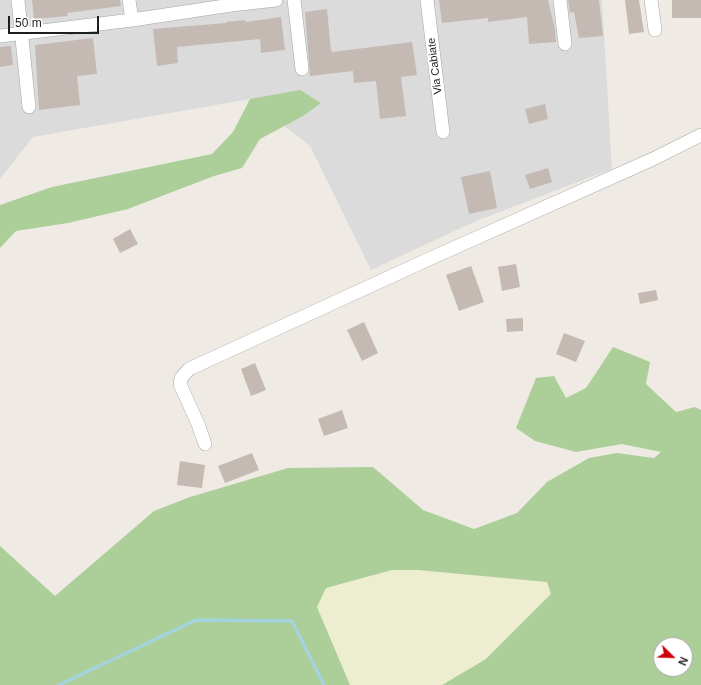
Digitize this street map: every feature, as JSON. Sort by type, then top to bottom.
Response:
[{"type":"street","points":[[18,0],[28,107]]},
{"type":"street","points":[[129,0],[132,20]]},
{"type":"street","points":[[0,36],[132,20],[231,2],[276,0]]},
{"type":"street","points":[[294,0],[302,69]]},
{"type":"street","name":"Via Cabiate","points":[[427,0],[443,132]]},
{"type":"street","points":[[560,0],[565,44]]},
{"type":"street","points":[[651,0],[655,30]]},
{"type":"street","points":[[205,444],[198,424],[180,384],[181,378],[189,369],[429,259],[653,159],[701,135]]},
{"type":"shaded area","points":[[0,0],[602,0],[612,169],[476,221],[371,270],[310,146],[250,99],[33,137],[0,179]]},
{"type":"green space","points":[[300,90],[321,103],[303,116],[260,139],[242,168],[214,176],[128,209],[68,223],[16,231],[0,248],[0,205],[52,187],[212,154],[233,132],[250,99]]},
{"type":"green space","points":[[613,347],[650,362],[646,384],[676,412],[695,407],[701,410],[701,685],[442,685],[486,659],[551,594],[547,582],[418,570],[392,570],[326,588],[317,607],[350,685],[0,685],[0,546],[55,596],[154,511],[190,497],[288,468],[373,467],[423,510],[474,529],[517,513],[547,482],[589,458],[617,453],[654,458],[661,452],[622,444],[576,452],[535,441],[516,428],[536,378],[554,376],[566,398],[586,388]]},
{"type":"green space","points":[[392,570],[418,570],[547,582],[551,594],[486,659],[442,685],[350,685],[317,606],[326,588]]},
{"type":"building","points":[[32,0],[120,0],[121,6],[67,13],[68,16],[34,19]]},
{"type":"building","points":[[439,0],[548,0],[555,29],[556,42],[529,44],[527,17],[488,22],[488,18],[442,23]]},
{"type":"building","points":[[568,0],[599,0],[603,36],[579,38],[574,12],[570,13]]},
{"type":"building","points":[[625,0],[639,0],[644,32],[629,34]]},
{"type":"building","points":[[672,0],[701,0],[701,18],[672,18]]},
{"type":"building","points":[[327,9],[331,51],[333,52],[412,42],[417,75],[401,77],[406,116],[380,119],[376,81],[354,83],[353,71],[310,76],[305,12]]},
{"type":"building","points":[[281,17],[285,50],[261,53],[260,39],[177,47],[178,63],[157,66],[153,29],[245,20],[246,22]]},
{"type":"building","points":[[93,38],[97,74],[77,76],[80,105],[39,110],[35,45]]},
{"type":"building","points":[[11,46],[13,65],[0,67],[0,47]]},
{"type":"building","points":[[545,104],[548,119],[529,124],[525,109]]},
{"type":"building","points":[[548,168],[552,182],[530,189],[525,175]]},
{"type":"building","points":[[490,171],[497,208],[469,214],[461,177]]},
{"type":"building","points":[[130,229],[138,244],[120,253],[113,239]]},
{"type":"building","points":[[516,264],[520,287],[502,291],[498,267]]},
{"type":"building","points":[[471,266],[484,302],[459,311],[446,275]]},
{"type":"building","points":[[656,290],[658,300],[640,304],[638,293]]},
{"type":"building","points":[[523,318],[523,331],[507,332],[506,319]]},
{"type":"building","points":[[364,322],[378,353],[362,361],[347,330]]},
{"type":"building","points":[[564,333],[585,341],[576,362],[556,354]]},
{"type":"building","points":[[255,363],[266,390],[251,396],[241,369]]},
{"type":"building","points":[[342,410],[348,428],[324,436],[318,419]]},
{"type":"building","points":[[252,453],[259,470],[225,483],[218,466]]},
{"type":"building","points":[[180,461],[205,465],[202,488],[177,485]]},
{"type":"waterway","points":[[59,685],[196,620],[292,621],[324,685]]}]
